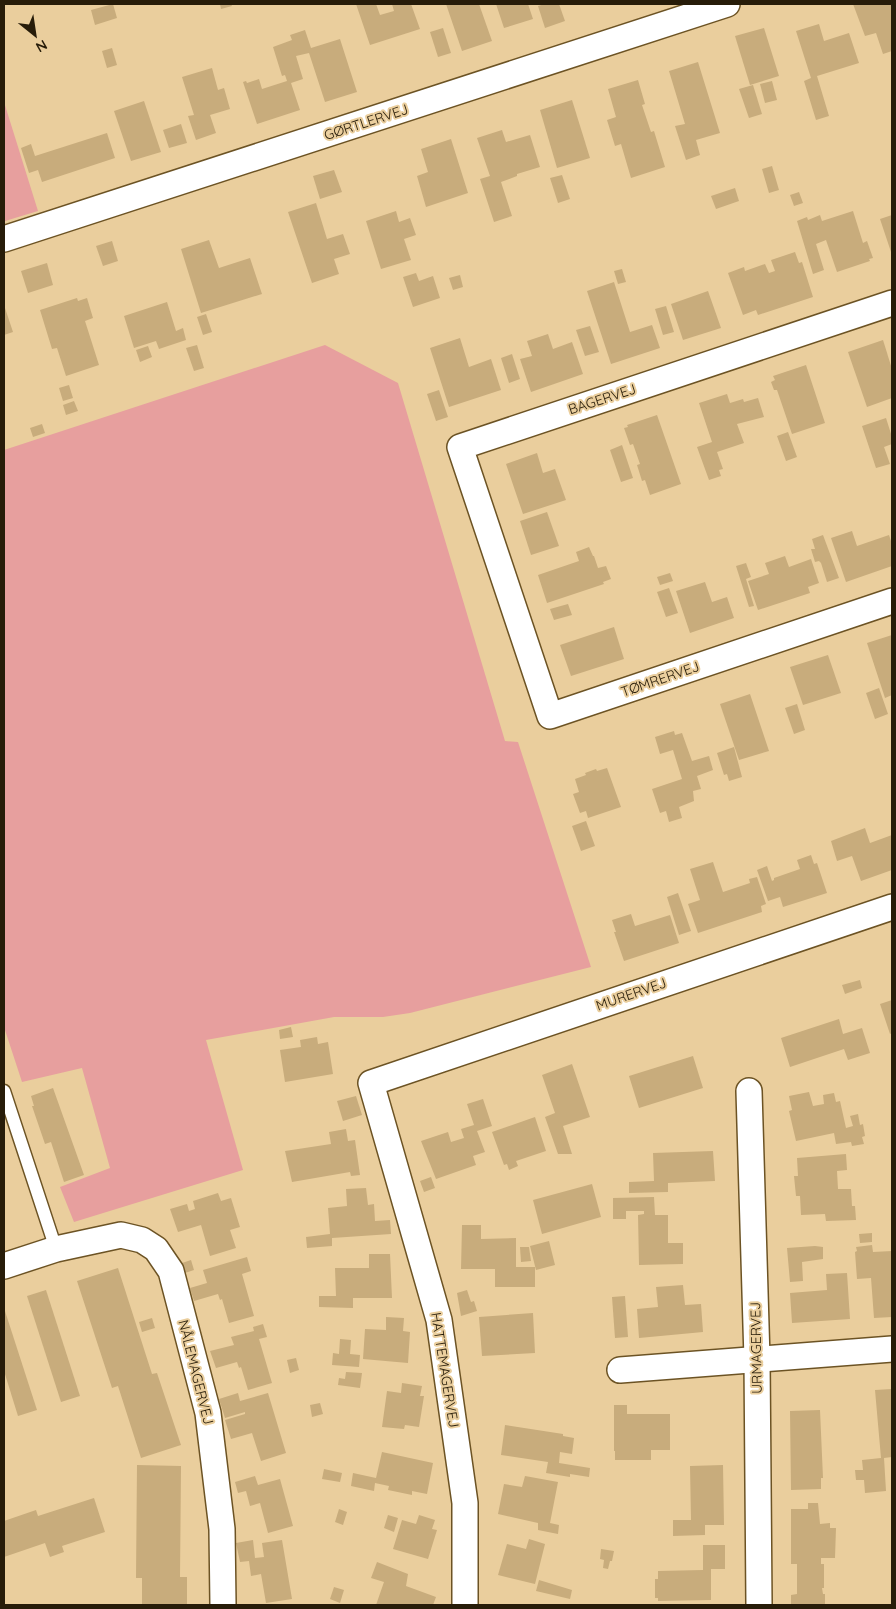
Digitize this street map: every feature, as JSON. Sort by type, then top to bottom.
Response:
[{"type":"street","name":"GØRTLERVEJ","points":[[4,239],[727,4]]},
{"type":"street","name":"BAGERVEJ","points":[[510,594],[460,447],[892,303]]},
{"type":"street","name":"TØMRERVEJ","points":[[510,594],[550,716],[892,601]]},
{"type":"street","name":"MURERVEJ","points":[[371,1083],[892,907]]},
{"type":"street","name":"HATTEMAGERVEJ","points":[[371,1083],[439,1320],[465,1504],[465,1605]]},
{"type":"street","name":"URMAGERVEJ","points":[[749,1091],[756,1359],[759,1605]]},
{"type":"street","name":"NÅLEMAGERVEJ","points":[[4,1266],[56,1249],[122,1235],[142,1240],[156,1249],[171,1271],[208,1413],[222,1529],[223,1605]]},
{"type":"street","points":[[620,1370],[892,1349]]},
{"type":"lane","points":[[4,1091],[56,1249]]},
{"type":"shaded area","points":[[4,102],[38,211],[5,221],[4,219]]},
{"type":"shaded area","points":[[325,345],[398,383],[505,741],[518,742],[591,967],[410,1013],[383,1017],[334,1017],[206,1040],[243,1170],[74,1222],[60,1187],[110,1168],[82,1068],[22,1082],[4,1027],[4,450]]},
{"type":"building","points":[[113,4],[117,18],[95,25],[91,10]]},
{"type":"building","points":[[220,4],[231,4],[232,6],[221,9]]},
{"type":"building","points":[[356,4],[376,4],[380,15],[394,11],[392,4],[411,4],[420,29],[370,45]]},
{"type":"building","points":[[446,4],[479,4],[492,41],[462,51]]},
{"type":"building","points":[[496,4],[528,4],[533,19],[504,28]]},
{"type":"building","points":[[559,4],[565,21],[545,28],[538,6]]},
{"type":"building","points":[[853,4],[892,4],[892,51],[883,54],[876,33],[865,36]]},
{"type":"building","points":[[819,24],[824,41],[849,33],[859,63],[817,76],[829,116],[816,120],[804,81],[811,78],[796,31]]},
{"type":"building","points":[[443,28],[451,53],[438,57],[430,32]]},
{"type":"building","points":[[764,28],[779,76],[750,85],[735,36]]},
{"type":"building","points":[[305,30],[311,48],[340,39],[357,92],[325,102],[309,53],[296,56],[303,79],[291,83],[300,110],[257,124],[243,82],[246,81],[247,83],[259,79],[262,89],[287,81],[285,75],[282,76],[273,47],[292,40],[290,35]]},
{"type":"building","points":[[112,48],[117,65],[107,68],[102,51]]},
{"type":"building","points":[[698,62],[720,133],[696,140],[700,155],[686,160],[675,126],[685,124],[669,71]]},
{"type":"building","points":[[212,68],[218,90],[224,88],[230,109],[210,115],[216,133],[196,140],[188,116],[194,115],[182,77]]},
{"type":"building","points":[[638,80],[645,104],[642,105],[651,132],[654,131],[665,167],[631,178],[621,144],[615,146],[607,120],[616,117],[608,89]]},
{"type":"building","points":[[772,81],[777,100],[765,103],[760,84]]},
{"type":"building","points":[[753,85],[762,114],[749,118],[739,89]]},
{"type":"building","points":[[572,100],[590,158],[557,168],[540,110]]},
{"type":"building","points":[[144,101],[161,152],[131,161],[114,111]]},
{"type":"building","points":[[181,124],[187,143],[169,148],[163,130]]},
{"type":"building","points":[[502,130],[506,142],[530,135],[540,167],[517,174],[517,176],[501,182],[512,216],[494,222],[480,179],[490,176],[477,138]]},
{"type":"building","points":[[107,133],[115,158],[42,182],[38,170],[29,173],[21,148],[31,144],[35,156]]},
{"type":"building","points":[[451,139],[468,193],[426,207],[417,176],[428,172],[421,149]]},
{"type":"building","points":[[772,166],[779,190],[769,193],[762,169]]},
{"type":"building","points":[[334,170],[342,192],[320,199],[313,176]]},
{"type":"building","points":[[562,175],[570,199],[558,203],[550,178]]},
{"type":"building","points":[[735,188],[739,201],[716,209],[711,196]]},
{"type":"building","points":[[799,192],[803,203],[794,206],[790,195]]},
{"type":"building","points":[[316,203],[327,239],[343,234],[350,254],[334,259],[339,274],[312,283],[288,212]]},
{"type":"building","points":[[396,211],[399,222],[410,218],[416,235],[404,239],[411,260],[381,269],[366,221]]},
{"type":"building","points":[[853,211],[863,243],[867,241],[873,258],[869,259],[870,261],[837,272],[826,240],[816,244],[824,270],[813,274],[797,221],[807,217],[808,220],[820,215],[822,221]]},
{"type":"building","points":[[892,215],[892,255],[880,219]]},
{"type":"building","points":[[209,240],[219,268],[250,258],[262,294],[201,313],[181,249]]},
{"type":"building","points":[[112,241],[118,261],[103,266],[96,246]]},
{"type":"building","points":[[795,252],[799,263],[802,262],[813,297],[758,315],[756,310],[743,315],[728,273],[744,267],[745,271],[765,264],[769,273],[775,271],[771,260]]},
{"type":"building","points":[[47,263],[53,285],[28,293],[21,271]]},
{"type":"building","points":[[622,269],[626,282],[618,284],[614,271]]},
{"type":"building","points":[[416,273],[419,281],[433,276],[440,298],[413,307],[403,277]]},
{"type":"building","points":[[460,275],[463,287],[453,290],[449,278]]},
{"type":"building","points":[[614,282],[630,332],[652,325],[660,348],[611,364],[587,291]]},
{"type":"building","points":[[708,291],[721,328],[683,340],[671,304]]},
{"type":"building","points":[[77,298],[78,301],[87,298],[93,318],[85,321],[99,365],[66,376],[57,348],[52,349],[40,310]]},
{"type":"building","points":[[167,302],[176,331],[183,328],[186,340],[159,349],[156,341],[134,348],[124,316]]},
{"type":"building","points":[[4,305],[13,332],[4,335]]},
{"type":"building","points":[[666,306],[674,332],[663,335],[655,309]]},
{"type":"building","points":[[206,314],[212,332],[203,335],[197,317]]},
{"type":"building","points":[[590,326],[599,352],[585,356],[576,330]]},
{"type":"building","points":[[548,334],[553,349],[572,342],[583,374],[531,392],[520,359],[532,356],[527,341]]},
{"type":"building","points":[[460,338],[469,367],[491,359],[501,390],[449,407],[430,348]]},
{"type":"building","points":[[883,340],[892,369],[892,398],[867,407],[848,352]]},
{"type":"building","points":[[197,345],[204,368],[194,371],[186,348]]},
{"type":"building","points":[[148,346],[152,357],[140,362],[136,350]]},
{"type":"building","points":[[512,354],[520,379],[509,383],[501,358]]},
{"type":"building","points":[[806,365],[825,423],[792,434],[777,390],[774,390],[771,382],[775,380],[773,376]]},
{"type":"building","points":[[69,385],[73,398],[63,401],[59,388]]},
{"type":"building","points":[[439,390],[448,417],[436,421],[427,394]]},
{"type":"building","points":[[727,394],[730,403],[743,399],[744,402],[758,398],[764,417],[737,424],[744,443],[717,452],[723,469],[719,470],[721,476],[709,480],[697,447],[712,442],[699,403]]},
{"type":"building","points":[[74,401],[78,411],[66,415],[63,405]]},
{"type":"building","points":[[657,415],[681,484],[650,495],[645,480],[642,481],[637,465],[640,464],[633,444],[630,445],[624,428],[628,427],[627,425]]},
{"type":"building","points":[[886,418],[892,437],[892,444],[884,447],[890,464],[876,468],[862,426]]},
{"type":"building","points":[[42,424],[45,433],[33,437],[30,428]]},
{"type":"building","points":[[788,432],[797,457],[786,461],[777,436]]},
{"type":"building","points":[[622,445],[633,478],[621,482],[610,450]]},
{"type":"building","points":[[537,453],[543,473],[555,469],[566,500],[523,514],[506,464]]},
{"type":"building","points":[[547,512],[559,546],[531,555],[520,521]]},
{"type":"building","points":[[852,531],[857,546],[889,535],[892,544],[892,566],[846,582],[831,538]]},
{"type":"building","points":[[823,535],[839,578],[827,582],[821,563],[819,561],[815,562],[811,549],[815,549],[812,539]]},
{"type":"building","points":[[589,547],[598,568],[606,566],[611,579],[603,582],[604,584],[547,603],[538,575],[579,561],[576,552]]},
{"type":"building","points":[[785,556],[789,567],[811,559],[819,583],[808,587],[810,593],[758,610],[748,581],[769,574],[765,563]]},
{"type":"building","points":[[746,563],[751,577],[746,579],[754,606],[749,607],[736,566]]},
{"type":"building","points":[[670,573],[673,581],[660,585],[657,577]]},
{"type":"building","points":[[705,582],[712,602],[727,597],[734,618],[690,633],[676,591]]},
{"type":"building","points":[[669,588],[678,613],[666,617],[657,592]]},
{"type":"building","points":[[568,604],[572,615],[554,620],[550,609]]},
{"type":"building","points":[[614,627],[624,659],[571,676],[560,645]]},
{"type":"building","points":[[892,635],[892,695],[885,698],[867,643]]},
{"type":"building","points":[[828,655],[841,693],[803,705],[790,667]]},
{"type":"building","points":[[879,688],[888,714],[875,719],[866,693]]},
{"type":"building","points":[[750,694],[769,751],[739,760],[720,704]]},
{"type":"building","points":[[797,704],[805,730],[794,734],[785,708]]},
{"type":"building","points":[[674,731],[675,735],[682,733],[692,761],[709,756],[713,770],[697,776],[701,789],[693,791],[694,801],[679,807],[682,818],[669,822],[666,811],[660,813],[652,789],[682,779],[673,750],[660,754],[655,737]]},
{"type":"building","points":[[734,747],[742,777],[729,781],[727,774],[724,775],[717,753]]},
{"type":"building","points":[[607,768],[621,807],[588,818],[586,811],[580,813],[573,794],[579,792],[575,779],[596,769],[597,771]]},
{"type":"building","points":[[586,821],[595,846],[581,851],[572,826]]},
{"type":"building","points":[[865,828],[870,843],[892,835],[892,870],[861,881],[852,856],[837,861],[831,841]]},
{"type":"building","points":[[811,855],[814,864],[817,863],[827,893],[783,907],[780,897],[768,901],[757,870],[767,866],[772,881],[774,878],[800,869],[797,860]]},
{"type":"building","points":[[713,862],[723,892],[750,883],[749,879],[757,877],[766,904],[761,906],[762,912],[698,933],[688,904],[700,900],[690,869]]},
{"type":"building","points":[[678,893],[691,931],[679,935],[667,897]]},
{"type":"building","points":[[631,914],[635,926],[670,915],[679,943],[624,961],[612,920]]},
{"type":"building","points":[[860,980],[862,988],[845,994],[842,985]]},
{"type":"building","points":[[892,1000],[892,1033],[890,1034],[880,1004]]},
{"type":"building","points":[[839,1019],[843,1034],[862,1028],[870,1053],[848,1060],[844,1049],[790,1067],[781,1038]]},
{"type":"building","points":[[291,1027],[293,1037],[280,1039],[279,1030]]},
{"type":"building","points":[[317,1037],[318,1044],[328,1042],[333,1074],[285,1082],[280,1050],[301,1047],[300,1040]]},
{"type":"building","points":[[693,1056],[703,1088],[639,1108],[629,1076]]},
{"type":"building","points":[[572,1064],[590,1117],[563,1126],[572,1154],[558,1154],[545,1117],[555,1113],[542,1075]]},
{"type":"building","points":[[53,1088],[84,1175],[64,1182],[51,1142],[45,1144],[32,1106],[34,1106],[31,1096]]},
{"type":"building","points":[[809,1092],[813,1106],[824,1104],[823,1095],[834,1093],[836,1102],[840,1101],[846,1128],[853,1126],[850,1116],[858,1114],[860,1125],[863,1124],[865,1136],[862,1137],[864,1144],[852,1146],[851,1142],[836,1144],[834,1133],[796,1141],[789,1111],[792,1110],[789,1096]]},
{"type":"building","points":[[356,1096],[362,1115],[343,1121],[337,1101]]},
{"type":"building","points":[[483,1099],[492,1126],[477,1131],[485,1152],[473,1156],[476,1165],[436,1179],[421,1141],[448,1132],[451,1142],[464,1138],[461,1129],[474,1125],[467,1104]]},
{"type":"building","points":[[535,1117],[546,1151],[516,1161],[518,1166],[509,1170],[507,1164],[504,1165],[492,1132]]},
{"type":"building","points":[[346,1129],[348,1141],[355,1140],[360,1175],[351,1176],[350,1172],[292,1182],[285,1151],[331,1144],[329,1132]]},
{"type":"building","points":[[713,1151],[715,1181],[668,1183],[668,1192],[629,1193],[629,1182],[654,1181],[653,1153]]},
{"type":"building","points":[[846,1154],[847,1170],[837,1171],[838,1189],[851,1189],[852,1206],[855,1206],[856,1220],[826,1221],[825,1214],[801,1215],[800,1196],[796,1196],[794,1176],[798,1176],[797,1158]]},
{"type":"building","points":[[431,1177],[435,1188],[424,1192],[420,1181]]},
{"type":"building","points":[[592,1184],[601,1217],[542,1234],[533,1200]]},
{"type":"building","points":[[366,1188],[368,1205],[374,1204],[375,1221],[390,1220],[391,1234],[332,1238],[332,1246],[307,1248],[306,1237],[330,1234],[328,1208],[347,1206],[346,1189]]},
{"type":"building","points":[[218,1193],[221,1201],[231,1198],[240,1227],[230,1230],[236,1248],[210,1256],[201,1225],[178,1232],[170,1209],[187,1204],[189,1211],[195,1209],[193,1201]]},
{"type":"building","points":[[654,1197],[655,1215],[668,1215],[668,1243],[683,1243],[683,1264],[639,1265],[638,1215],[644,1214],[644,1211],[626,1211],[626,1219],[613,1219],[613,1198]]},
{"type":"building","points":[[462,1225],[481,1225],[481,1239],[516,1238],[516,1267],[535,1267],[535,1287],[495,1287],[495,1269],[461,1269]]},
{"type":"building","points":[[872,1233],[872,1242],[860,1243],[859,1234]]},
{"type":"building","points":[[549,1241],[555,1265],[536,1270],[530,1246]]},
{"type":"building","points":[[872,1245],[873,1252],[892,1251],[892,1317],[874,1318],[871,1278],[857,1279],[856,1247]]},
{"type":"building","points":[[520,1247],[529,1247],[531,1261],[521,1262]]},
{"type":"building","points":[[823,1247],[823,1259],[802,1262],[803,1281],[790,1282],[787,1248]]},
{"type":"building","points":[[369,1254],[390,1254],[392,1298],[353,1298],[353,1308],[319,1307],[319,1296],[336,1296],[335,1268],[369,1268]]},
{"type":"building","points":[[247,1257],[251,1271],[242,1274],[254,1316],[229,1323],[222,1299],[220,1300],[218,1294],[194,1301],[190,1288],[207,1283],[203,1270]]},
{"type":"building","points":[[191,1260],[194,1270],[182,1274],[179,1264]]},
{"type":"building","points":[[118,1268],[152,1374],[157,1373],[181,1445],[141,1458],[118,1386],[112,1388],[77,1281]]},
{"type":"building","points":[[847,1273],[850,1319],[792,1323],[790,1293],[827,1290],[826,1274]]},
{"type":"building","points":[[683,1285],[685,1305],[701,1304],[703,1332],[639,1338],[637,1309],[658,1307],[656,1287]]},
{"type":"building","points":[[46,1290],[80,1396],[61,1402],[27,1296]]},
{"type":"building","points":[[467,1290],[471,1302],[474,1301],[477,1311],[461,1316],[457,1293]]},
{"type":"building","points":[[625,1296],[628,1337],[615,1338],[612,1297]]},
{"type":"building","points":[[4,1308],[37,1410],[18,1416],[4,1371]]},
{"type":"building","points":[[533,1313],[535,1353],[482,1356],[479,1317]]},
{"type":"building","points":[[386,1317],[404,1318],[403,1331],[410,1332],[408,1363],[363,1359],[365,1329],[386,1330]]},
{"type":"building","points":[[152,1318],[155,1328],[142,1332],[139,1322]]},
{"type":"building","points":[[263,1324],[267,1337],[259,1339],[272,1383],[248,1390],[241,1367],[239,1368],[237,1362],[216,1368],[210,1351],[234,1345],[231,1337],[254,1331],[253,1327]]},
{"type":"building","points":[[340,1339],[351,1340],[350,1354],[360,1355],[359,1367],[332,1365],[333,1353],[339,1354]]},
{"type":"building","points":[[296,1358],[299,1370],[290,1373],[287,1360]]},
{"type":"building","points":[[346,1372],[362,1373],[360,1388],[338,1385],[339,1378],[345,1379]]},
{"type":"building","points":[[402,1383],[422,1386],[420,1396],[424,1396],[419,1427],[405,1425],[404,1429],[382,1427],[387,1391],[401,1393]]},
{"type":"building","points":[[892,1389],[892,1457],[884,1458],[886,1491],[865,1493],[864,1480],[856,1480],[855,1470],[863,1470],[862,1460],[881,1458],[875,1390]]},
{"type":"building","points":[[238,1393],[240,1401],[268,1393],[286,1453],[261,1461],[252,1433],[231,1439],[225,1420],[245,1414],[245,1412],[225,1418],[219,1399]]},
{"type":"building","points":[[320,1403],[323,1414],[312,1417],[310,1405]]},
{"type":"building","points":[[614,1405],[627,1405],[627,1414],[670,1414],[670,1450],[651,1450],[651,1460],[615,1460]]},
{"type":"building","points":[[820,1410],[823,1478],[821,1478],[821,1489],[791,1490],[790,1411]]},
{"type":"building","points":[[505,1425],[563,1434],[563,1436],[574,1438],[572,1454],[560,1452],[559,1463],[590,1468],[589,1477],[570,1474],[570,1477],[546,1473],[548,1462],[501,1455]]},
{"type":"building","points":[[382,1452],[433,1463],[427,1494],[412,1491],[412,1495],[388,1490],[389,1486],[375,1483],[374,1491],[351,1486],[353,1473],[376,1478]]},
{"type":"building","points":[[137,1465],[181,1466],[180,1577],[187,1577],[187,1605],[142,1605],[142,1578],[136,1578]]},
{"type":"building","points":[[723,1465],[724,1525],[705,1525],[705,1535],[673,1536],[673,1520],[691,1520],[690,1466]]},
{"type":"building","points":[[324,1469],[342,1473],[340,1482],[322,1479]]},
{"type":"building","points":[[255,1476],[258,1485],[280,1479],[293,1526],[268,1533],[260,1503],[250,1506],[246,1491],[238,1493],[235,1482]]},
{"type":"building","points":[[525,1476],[558,1482],[550,1523],[559,1525],[558,1534],[538,1530],[538,1523],[498,1514],[504,1484],[522,1487]]},
{"type":"building","points":[[94,1498],[105,1532],[62,1546],[64,1552],[50,1557],[45,1543],[4,1557],[4,1521],[36,1510],[38,1516]]},
{"type":"building","points":[[808,1503],[818,1503],[820,1524],[830,1523],[830,1528],[836,1528],[835,1558],[821,1558],[821,1564],[824,1564],[824,1588],[822,1588],[823,1594],[825,1594],[825,1605],[791,1605],[791,1595],[797,1594],[797,1564],[791,1564],[791,1509],[808,1509]]},
{"type":"building","points":[[339,1509],[347,1512],[343,1525],[335,1522]]},
{"type":"building","points":[[388,1515],[398,1518],[394,1532],[384,1528]]},
{"type":"building","points":[[419,1515],[435,1520],[432,1529],[437,1530],[428,1559],[393,1549],[402,1520],[416,1524]]},
{"type":"building","points":[[529,1539],[545,1544],[535,1584],[498,1575],[507,1544],[526,1549]]},
{"type":"building","points":[[253,1540],[255,1558],[264,1557],[262,1543],[282,1540],[292,1599],[266,1603],[261,1574],[251,1576],[249,1561],[240,1562],[236,1543]]},
{"type":"building","points":[[703,1545],[725,1545],[725,1569],[711,1569],[711,1600],[658,1601],[658,1598],[655,1598],[655,1579],[658,1579],[658,1571],[703,1570]]},
{"type":"building","points":[[601,1549],[614,1551],[608,1569],[603,1568],[604,1560],[600,1559]]},
{"type":"building","points":[[377,1562],[408,1574],[406,1586],[436,1597],[433,1605],[376,1605],[384,1582],[371,1578]]},
{"type":"building","points":[[539,1580],[572,1590],[570,1599],[536,1591]]},
{"type":"building","points":[[334,1587],[344,1590],[340,1603],[330,1599]]}]
